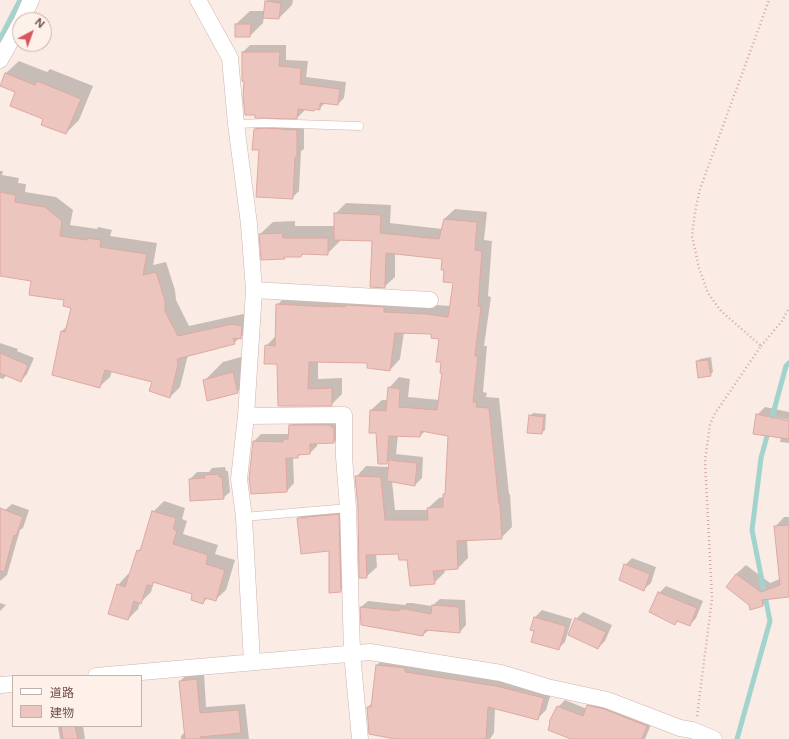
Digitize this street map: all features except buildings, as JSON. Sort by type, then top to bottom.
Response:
[{"type":"street","points":[[26,12],[31,0]]},
{"type":"street","points":[[198,0],[230,58],[236,124],[249,224],[254,290],[246,416],[239,479],[244,517],[252,662]]},
{"type":"street","points":[[0,60],[12,38]]},
{"type":"street","points":[[254,290],[430,300]]},
{"type":"street","points":[[246,416],[344,415],[344,457],[348,508],[352,653],[360,739]]},
{"type":"street","points":[[107,675],[370,652],[501,673],[547,687],[607,700],[680,728],[692,730],[714,739]]},
{"type":"street","points":[[0,685],[12,684]]},
{"type":"lane","points":[[236,124],[265,123],[359,126]]},
{"type":"lane","points":[[244,517],[348,508]]},
{"type":"path","points":[[761,346],[721,311],[708,293],[699,268],[692,236],[700,189],[769,0]]},
{"type":"path","points":[[692,730],[697,717],[712,599],[705,460],[710,425],[714,415],[761,346],[782,321],[789,308]]},
{"type":"waterway","points":[[0,39],[20,0]]},
{"type":"waterway","points":[[737,739],[770,621],[752,530],[761,458],[786,366],[789,363]]}]
